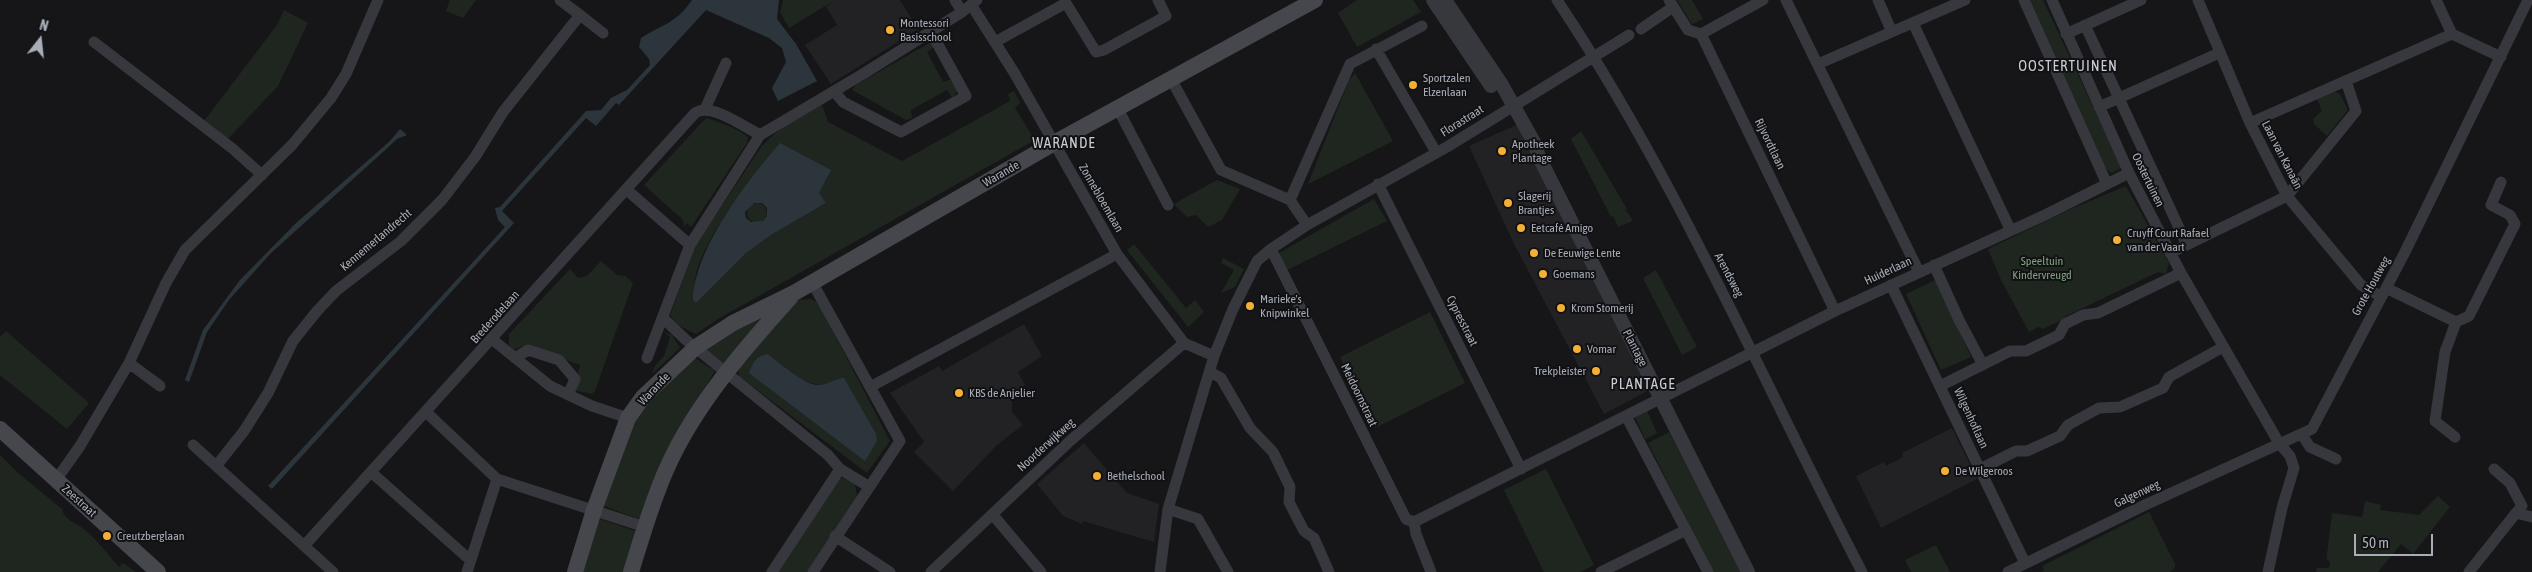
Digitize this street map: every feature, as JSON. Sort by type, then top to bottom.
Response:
[{"type":"main road","name":"Warande","points":[[575,572],[594,510],[628,418],[643,397],[696,347],[734,323],[794,293],[1054,143],[1314,0]]},
{"type":"main road","name":"Warande","points":[[630,572],[667,467],[697,414],[727,373],[794,293]]},
{"type":"main road","name":"Zeestraat","points":[[0,429],[158,572]]},
{"type":"street","points":[[56,480],[80,446],[129,363],[166,283],[185,250],[292,146],[331,98],[346,74],[378,0]]},
{"type":"street","points":[[560,0],[603,33]]},
{"type":"street","name":"Zonnebloemlaan","points":[[955,0],[970,6],[995,42],[1117,254],[1184,343],[1214,356]]},
{"type":"street","points":[[995,42],[1066,3],[1096,52],[1104,50],[1166,16],[1158,0]]},
{"type":"street","name":"Plantage","points":[[1434,0],[1512,106]]},
{"type":"street","name":"Plantage","points":[[1445,0],[1535,144],[1536,150],[1748,572]]},
{"type":"street","name":"Arendsweg","points":[[1557,0],[1594,56],[1676,203],[1754,353],[1862,572]]},
{"type":"street","points":[[1701,34],[1763,0]]},
{"type":"street","points":[[1786,0],[1919,272]]},
{"type":"street","points":[[1878,0],[1891,30]]},
{"type":"street","points":[[1818,64],[1891,30],[1913,23],[1963,0]]},
{"type":"street","points":[[2024,0],[2106,184]]},
{"type":"street","name":"Oostertuinen","points":[[2052,0],[2128,173],[2181,273],[2279,443]]},
{"type":"street","points":[[2066,34],[2141,0]]},
{"type":"street","name":"Laan van Kanaän","points":[[2198,0],[2250,123],[2287,196],[2361,285],[2456,322]]},
{"type":"street","points":[[2436,0],[2452,34],[2502,58]]},
{"type":"street","name":"Grote Houtweg","points":[[2279,443],[2302,435],[2312,429],[2502,58],[2528,0]]},
{"type":"street","points":[[1640,29],[1671,3]]},
{"type":"street","name":"Rijvordtlaan","points":[[1671,3],[1688,30],[1701,34],[1835,311]]},
{"type":"street","points":[[647,358],[690,245],[760,135],[931,32],[970,6]]},
{"type":"street","name":"Kennemerlandrecht","points":[[217,465],[244,431],[268,393],[294,341],[317,311],[336,291],[401,240],[442,200],[475,157],[503,112],[580,15]]},
{"type":"street","points":[[1913,23],[2010,229]]},
{"type":"street","points":[[1290,200],[1350,64],[1422,26]]},
{"type":"street","name":"Oostertuinen","points":[[2085,26],[2187,245]]},
{"type":"street","points":[[834,91],[843,102],[901,132],[966,96],[931,32]]},
{"type":"street","points":[[2250,123],[2452,34]]},
{"type":"street","name":"Florastraat","points":[[1160,572],[1168,509],[1214,356],[1233,309],[1257,261],[1271,249],[1307,226],[1436,152],[1629,35]]},
{"type":"street","points":[[94,42],[233,149],[262,175]]},
{"type":"street","points":[[1376,49],[1436,152]]},
{"type":"street","points":[[2099,107],[2219,53]]},
{"type":"street","name":"Brederodelaan","points":[[304,546],[493,340],[695,113],[705,109],[726,64]]},
{"type":"street","points":[[1171,79],[1221,170],[1290,200],[1307,226]]},
{"type":"street","points":[[2170,253],[2287,196],[2356,111],[2346,81]]},
{"type":"street","points":[[705,109],[712,110],[760,135]]},
{"type":"street","points":[[1118,109],[1168,205]]},
{"type":"street","name":"Huiderlaan","points":[[1414,522],[1835,311],[2010,229],[2045,215],[2128,173]]},
{"type":"street","points":[[2455,437],[2435,421],[2446,352],[2456,322],[2469,316],[2515,224],[2510,215],[2491,205],[2501,182]]},
{"type":"street","name":"Cypresstraat","points":[[1378,184],[1521,469]]},
{"type":"street","points":[[627,190],[690,245]]},
{"type":"street","name":"Meidoornstraat","points":[[1271,249],[1406,519],[1414,522]]},
{"type":"street","points":[[870,387],[1117,254]]},
{"type":"street","points":[[1934,264],[1958,320],[1984,365]]},
{"type":"street","points":[[1940,386],[2010,351],[2026,351],[2059,335],[2065,324],[2083,315],[2098,313],[2181,273]]},
{"type":"street","points":[[812,282],[900,441],[812,572]]},
{"type":"street","name":"Wilgenhoflaan","points":[[1891,285],[2025,563]]},
{"type":"street","points":[[663,318],[828,455],[840,469],[868,486]]},
{"type":"street","points":[[493,340],[550,386],[628,418]]},
{"type":"street","name":"Noorderwijkweg","points":[[931,572],[1057,454],[1184,343]]},
{"type":"street","points":[[1980,469],[2016,451],[2027,451],[2060,436],[2068,425],[2099,408],[2120,407],[2163,388],[2169,377],[2223,347]]},
{"type":"street","points":[[514,358],[528,350],[559,360],[575,379],[568,395]]},
{"type":"street","points":[[129,363],[160,386]]},
{"type":"street","points":[[1210,372],[1221,378],[1250,428],[1273,452],[1290,487],[1288,502],[1304,531],[1314,538],[1328,572]]},
{"type":"street","points":[[426,412],[497,479],[645,527]]},
{"type":"street","points":[[1626,416],[1708,572]]},
{"type":"street","points":[[2302,435],[2310,447],[2336,459]]},
{"type":"street","points":[[2268,572],[2282,508],[2294,468],[2290,456],[2279,443]]},
{"type":"street","name":"Galgenweg","points":[[2008,572],[2279,443]]},
{"type":"street","points":[[193,445],[333,572]]},
{"type":"street","points":[[772,572],[840,469]]},
{"type":"street","points":[[2494,469],[2510,483],[2519,510],[2532,517]]},
{"type":"street","points":[[371,472],[470,560]]},
{"type":"street","points":[[466,572],[497,479]]},
{"type":"street","points":[[1168,509],[1198,519],[1228,572]]},
{"type":"street","points":[[2469,572],[2519,510]]},
{"type":"street","points":[[993,515],[1041,572]]},
{"type":"street","points":[[1414,522],[1416,534],[1431,572]]},
{"type":"street","points":[[1601,572],[1686,530]]},
{"type":"street","points":[[835,536],[890,572]]},
{"type":"shaded area","points":[[692,0],[779,0],[777,19],[796,44],[817,81],[778,101],[772,88],[786,62],[782,48],[769,38],[706,10],[619,105],[616,103],[596,126],[586,118],[502,211],[514,223],[272,489],[268,486],[505,227],[498,220],[495,208],[500,207],[586,111],[601,110],[611,98],[627,90],[650,65],[649,59],[639,47],[641,38],[675,19]]},
{"type":"shaded area","points":[[835,0],[900,0],[918,29],[831,84],[805,45],[837,25],[826,6]]},
{"type":"shaded area","points":[[1523,122],[1655,387],[1604,414],[1513,242],[1469,146]]},
{"type":"shaded area","points":[[400,129],[407,135],[397,139],[270,254],[229,300],[207,332],[189,382],[185,380],[203,330],[240,280],[296,223],[389,142]]},
{"type":"shaded area","points":[[780,143],[831,170],[819,193],[826,203],[771,235],[745,254],[696,303],[693,300],[696,280],[712,238],[738,196]],"holes":[[[754,203],[762,203],[767,208],[767,216],[763,221],[751,222],[746,218],[745,212]]]},
{"type":"shaded area","points":[[1024,324],[1042,356],[1018,372],[1025,385],[1012,394],[1012,412],[1023,425],[997,445],[953,491],[914,452],[924,442],[890,393],[939,366],[942,371]]},
{"type":"shaded area","points":[[768,354],[792,373],[812,384],[822,385],[844,378],[876,434],[877,441],[865,461],[749,373],[755,360]]},
{"type":"shaded area","points":[[1952,428],[1977,479],[1881,528],[1856,476],[1884,462],[1886,466],[1903,457],[1902,453]]},
{"type":"shaded area","points":[[1084,443],[1127,493],[1159,504],[1154,542],[1083,521],[1082,524],[1063,516],[1037,484]]},
{"type":"green space","points":[[450,0],[476,0],[463,18],[446,11]]},
{"type":"green space","points":[[783,0],[835,0],[789,28],[780,12]]},
{"type":"green space","points":[[1357,0],[1413,0],[1421,12],[1357,47],[1338,13]]},
{"type":"green space","points":[[1677,0],[1692,0],[1703,19],[1692,24]]},
{"type":"green space","points":[[2030,0],[2043,0],[2122,168],[2112,173],[2106,169]]},
{"type":"green space","points":[[284,10],[308,23],[278,86],[228,139],[204,121],[277,25]]},
{"type":"green space","points":[[931,42],[934,47],[927,52],[943,82],[952,79],[958,91],[952,98],[947,90],[911,110],[912,118],[906,120],[852,90],[856,85]]},
{"type":"green space","points":[[1355,73],[1393,141],[1308,184],[1349,80]]},
{"type":"green space","points":[[1014,91],[1020,103],[1015,108],[1035,140],[718,319],[696,334],[678,325],[670,315],[695,246],[761,147],[789,123],[822,105],[828,122],[902,161],[1010,101],[1008,94]],"holes":[[[780,144],[826,203],[771,235],[745,254],[696,303],[695,280],[699,264],[717,227],[743,189]]]},
{"type":"green space","points":[[2334,92],[2339,93],[2347,107],[2347,111],[2327,136],[2314,124],[2313,119],[2322,111],[2317,99]]},
{"type":"green space","points":[[706,118],[728,126],[748,137],[747,143],[691,227],[687,223],[684,227],[683,220],[644,185]]},
{"type":"green space","points":[[1581,131],[1627,209],[1616,215],[1626,210],[1633,221],[1618,227],[1613,216],[1611,217],[1571,139]]},
{"type":"green space","points":[[1217,180],[1240,189],[1222,220],[1208,227],[1196,215],[1187,217],[1174,204]]},
{"type":"green space","name":"Speeltuin Kindervreugd","points":[[2126,186],[2169,263],[2166,274],[2158,272],[2043,329],[2039,327],[2029,332],[2001,280],[1988,249],[2069,210]]},
{"type":"green space","points":[[1374,199],[1387,221],[1287,270],[1279,253]]},
{"type":"green space","points":[[753,203],[761,203],[767,209],[767,217],[761,223],[753,223],[747,217],[747,209]]},
{"type":"green space","points":[[1134,244],[1186,308],[1195,300],[1204,312],[1188,327],[1127,250]]},
{"type":"green space","points":[[1223,258],[1244,269],[1235,287],[1221,293],[1234,270],[1221,263]]},
{"type":"green space","points":[[601,261],[617,275],[625,276],[633,283],[595,391],[592,394],[574,390],[580,365],[526,345],[513,350],[509,345],[509,334],[570,269],[578,278],[587,276]]},
{"type":"green space","points":[[1656,270],[1697,347],[1682,355],[1643,278]]},
{"type":"green space","points":[[1935,280],[1971,357],[1941,370],[1906,294]]},
{"type":"green space","points":[[811,299],[818,303],[890,441],[867,473],[740,377],[737,368],[798,300]],"holes":[[[768,354],[793,373],[811,383],[820,385],[830,383],[839,378],[864,460]]]},
{"type":"green space","points":[[1430,312],[1465,383],[1375,428],[1340,357]]},
{"type":"green space","points":[[768,315],[722,365],[703,349],[745,320]]},
{"type":"green space","points":[[6,331],[89,403],[67,429],[0,375],[0,337]]},
{"type":"green space","points":[[663,332],[672,335],[680,348],[652,374],[655,366],[664,356],[670,337]]},
{"type":"green space","points":[[693,357],[715,371],[703,391],[642,520],[601,505],[629,422]]},
{"type":"green space","points":[[1647,411],[1657,433],[1645,439],[1635,417]]},
{"type":"green space","points":[[1669,432],[1740,572],[1713,572],[1648,443]]},
{"type":"green space","points":[[0,455],[17,472],[62,509],[68,519],[89,533],[119,567],[123,563],[136,572],[0,572]]},
{"type":"green space","points":[[1546,469],[1594,565],[1580,572],[1544,572],[1504,490]]},
{"type":"green space","points":[[842,478],[855,484],[857,496],[807,572],[776,572],[836,480]]},
{"type":"green space","points":[[2438,496],[2450,507],[2413,554],[2401,544],[2378,572],[2316,572],[2317,568],[2329,568],[2330,562],[2327,560],[2327,554],[2332,513],[2362,517],[2365,501],[2381,505],[2380,510],[2419,515]]},
{"type":"green space","points":[[2149,512],[2175,564],[2175,568],[2170,572],[2041,572],[2044,570],[2042,566]]},
{"type":"green space","points":[[597,518],[638,532],[624,572],[580,572]]},
{"type":"green space","points":[[1936,545],[1950,572],[1911,572],[1905,560]]},
{"type":"place","name":"Montessori Basisschool","points":[[890,30]]},
{"type":"place","name":"Sportzalen Elzenlaan","points":[[1413,85]]},
{"type":"place","name":"Apotheek Plantage","points":[[1502,151]]},
{"type":"place","name":"Slagerij Brantjes","points":[[1508,203]]},
{"type":"place","name":"Eetcafé Amigo","points":[[1521,228]]},
{"type":"place","name":"Cruyff Court Rafael van der Vaart","points":[[2117,240]]},
{"type":"place","name":"De Eeuwige Lente","points":[[1534,253]]},
{"type":"place","name":"Goemans","points":[[1543,274]]},
{"type":"place","name":"Marieke's Knipwinkel","points":[[1250,306]]},
{"type":"place","name":"Krom Stomerij","points":[[1561,308]]},
{"type":"place","name":"Vomar","points":[[1577,349]]},
{"type":"place","name":"Trekpleister","points":[[1596,371]]},
{"type":"place","name":"KBS de Anjelier","points":[[959,393]]},
{"type":"place","name":"De Wilgeroos","points":[[1945,471]]},
{"type":"place","name":"Bethelschool","points":[[1097,476]]},
{"type":"place","name":"Creutzberglaan","points":[[107,536]]},
{"type":"district","name":"OOSTERTUINEN","points":[[2068,66]]},
{"type":"district","name":"WARANDE","points":[[1064,143]]},
{"type":"district","name":"PLANTAGE","points":[[1643,384]]}]
